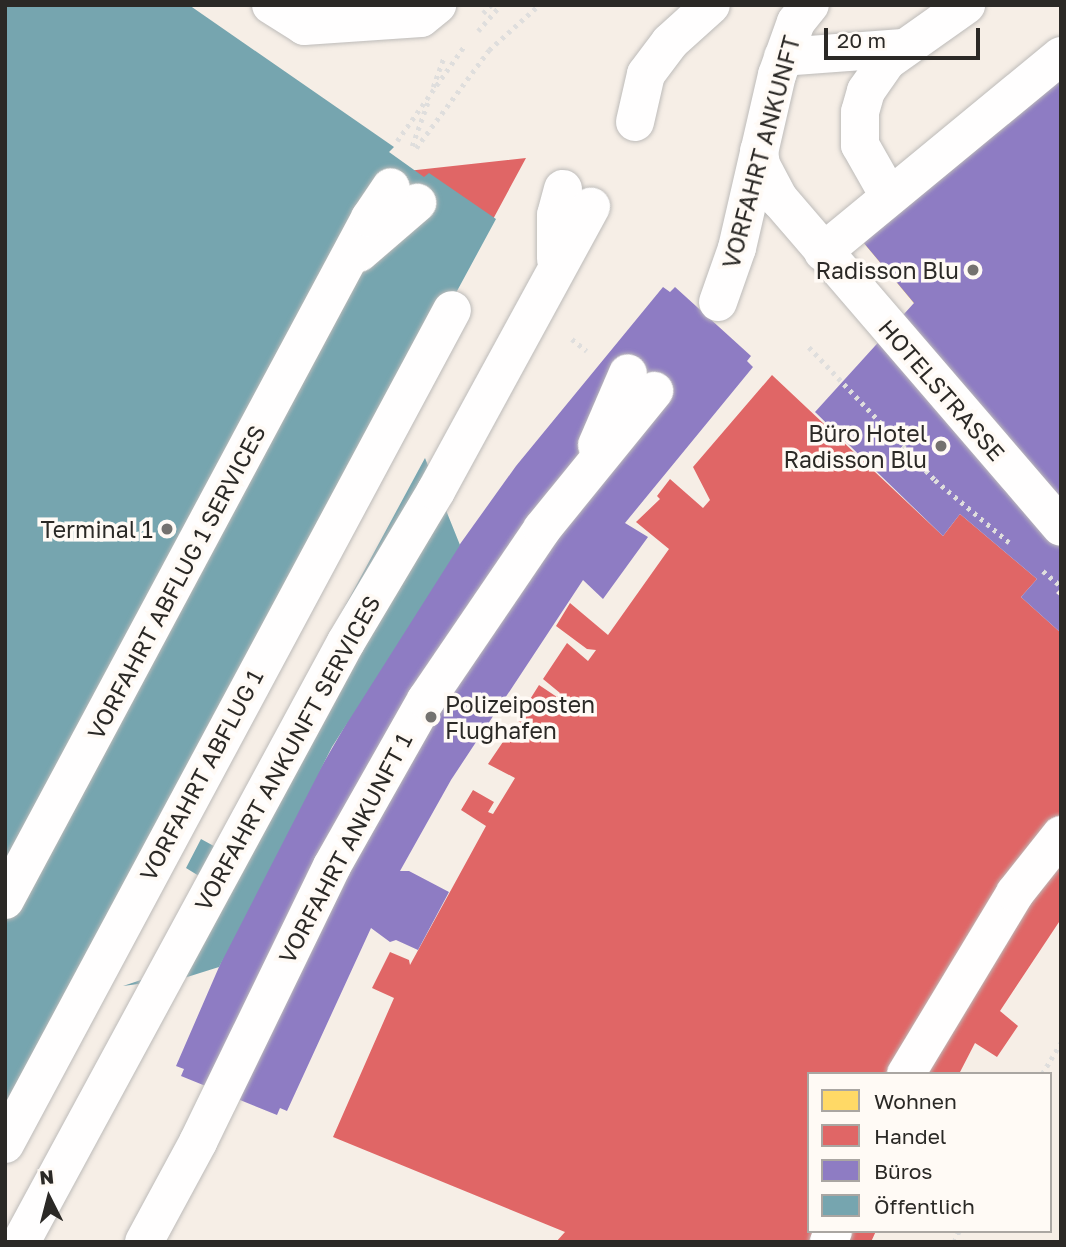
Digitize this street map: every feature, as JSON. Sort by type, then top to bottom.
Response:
[{"type":"lane","points":[[271,5],[304,26],[421,18],[437,5]]},
{"type":"lane","points":[[635,122],[646,74],[670,42],[711,5]]},
{"type":"lane","name":"VORFAHRT ANKUNFT","points":[[718,302],[737,247],[783,57],[796,22],[810,5]]},
{"type":"lane","points":[[889,196],[860,145],[860,112],[875,74],[904,48],[966,5]]},
{"type":"lane","points":[[783,57],[904,48]]},
{"type":"lane","points":[[823,252],[1061,56]]},
{"type":"lane","name":"HOTELSTRASSE","points":[[759,151],[768,182],[823,252],[1061,527]]},
{"type":"lane","name":"VORFAHRT ABFLUG 1 SERVICES","points":[[5,900],[346,264],[404,195]]},
{"type":"lane","name":"VORFAHRT ANKUNFT SERVICES","points":[[21,1242],[346,642],[486,399],[555,265],[556,215],[577,198]]},
{"type":"lane","points":[[452,309],[448,361],[405,398],[452,309]]},
{"type":"lane","name":"VORFAHRT ANKUNFT 1","points":[[144,1242],[198,1142],[309,909],[390,761],[463,641],[583,475],[641,382]]},
{"type":"lane","name":"VORFAHRT ABFLUG 1","points":[[5,1144],[405,398]]},
{"type":"lane","points":[[906,1072],[1015,893],[1061,835]]},
{"type":"path","points":[[472,26],[491,5]]},
{"type":"path","points":[[392,149],[468,41],[500,5]]},
{"type":"path","points":[[444,56],[412,152],[489,50],[539,5]]},
{"type":"path","points":[[453,46],[463,36]]},
{"type":"path","points":[[809,347],[935,480],[1019,550]]},
{"type":"path","points":[[1040,568],[1061,586]]},
{"type":"path","points":[[1043,1072],[1061,1042]]},
{"type":"shaded area","points":[[5,5],[1061,5],[1061,1242],[5,1242]]},
{"type":"building: Wohnen","name":"Radisson Blu","points":[[1061,66],[1061,480],[858,236]]},
{"type":"building: Handel","points":[[526,158],[5,1122],[5,703],[17,709],[111,535],[92,525],[99,513],[117,523],[137,488],[118,477],[124,466],[325,180]]},
{"type":"building: Handel","points":[[772,375],[943,536],[960,514],[1037,579],[1021,597],[1061,633],[1061,919],[1000,1011],[1018,1026],[997,1057],[975,1043],[960,1072],[807,1072],[807,1233],[875,1233],[871,1242],[556,1242],[565,1232],[333,1137],[394,998],[372,988],[390,952],[409,960],[410,965],[486,826],[461,810],[473,790],[494,802],[488,812],[493,814],[515,778],[488,764],[513,727],[531,739],[535,735],[517,720],[539,685],[557,697],[560,693],[543,679],[567,643],[588,661],[596,650],[587,649],[556,626],[570,603],[608,635],[669,549],[636,522],[660,499],[657,496],[670,479],[703,508],[710,500],[693,467]]},
{"type":"building: Büros","points":[[1061,66],[1061,588],[1056,593],[1061,597],[1061,633],[1021,597],[1037,579],[960,514],[943,536],[815,412],[914,303],[858,236]]},
{"type":"building: Büros","points":[[663,287],[670,292],[675,287],[751,356],[747,361],[753,367],[625,523],[648,537],[603,599],[583,580],[451,780],[400,871],[409,871],[449,892],[418,950],[396,940],[390,942],[371,928],[287,1111],[280,1108],[277,1115],[181,1076],[184,1069],[176,1066],[232,937],[297,809],[368,686],[445,565],[516,466]]},
{"type":"building: Öffentlich","name":"Terminal 1","points":[[5,5],[189,5],[394,147],[389,152],[424,177],[429,173],[496,219],[5,1126]]},
{"type":"building: Öffentlich","points":[[425,458],[460,545],[332,747],[219,967],[184,978],[123,986],[144,979],[199,876],[186,868],[201,839],[232,856],[248,786]]},
{"type":"place","name":"Radisson Blu","points":[[973,270]]},
{"type":"place","name":"Büro Hotel Radisson Blu","points":[[941,446]]},
{"type":"place","name":"Terminal 1","points":[[167,529]]},
{"type":"place","name":"Polizeiposten Flughafen","points":[[431,717]]}]
